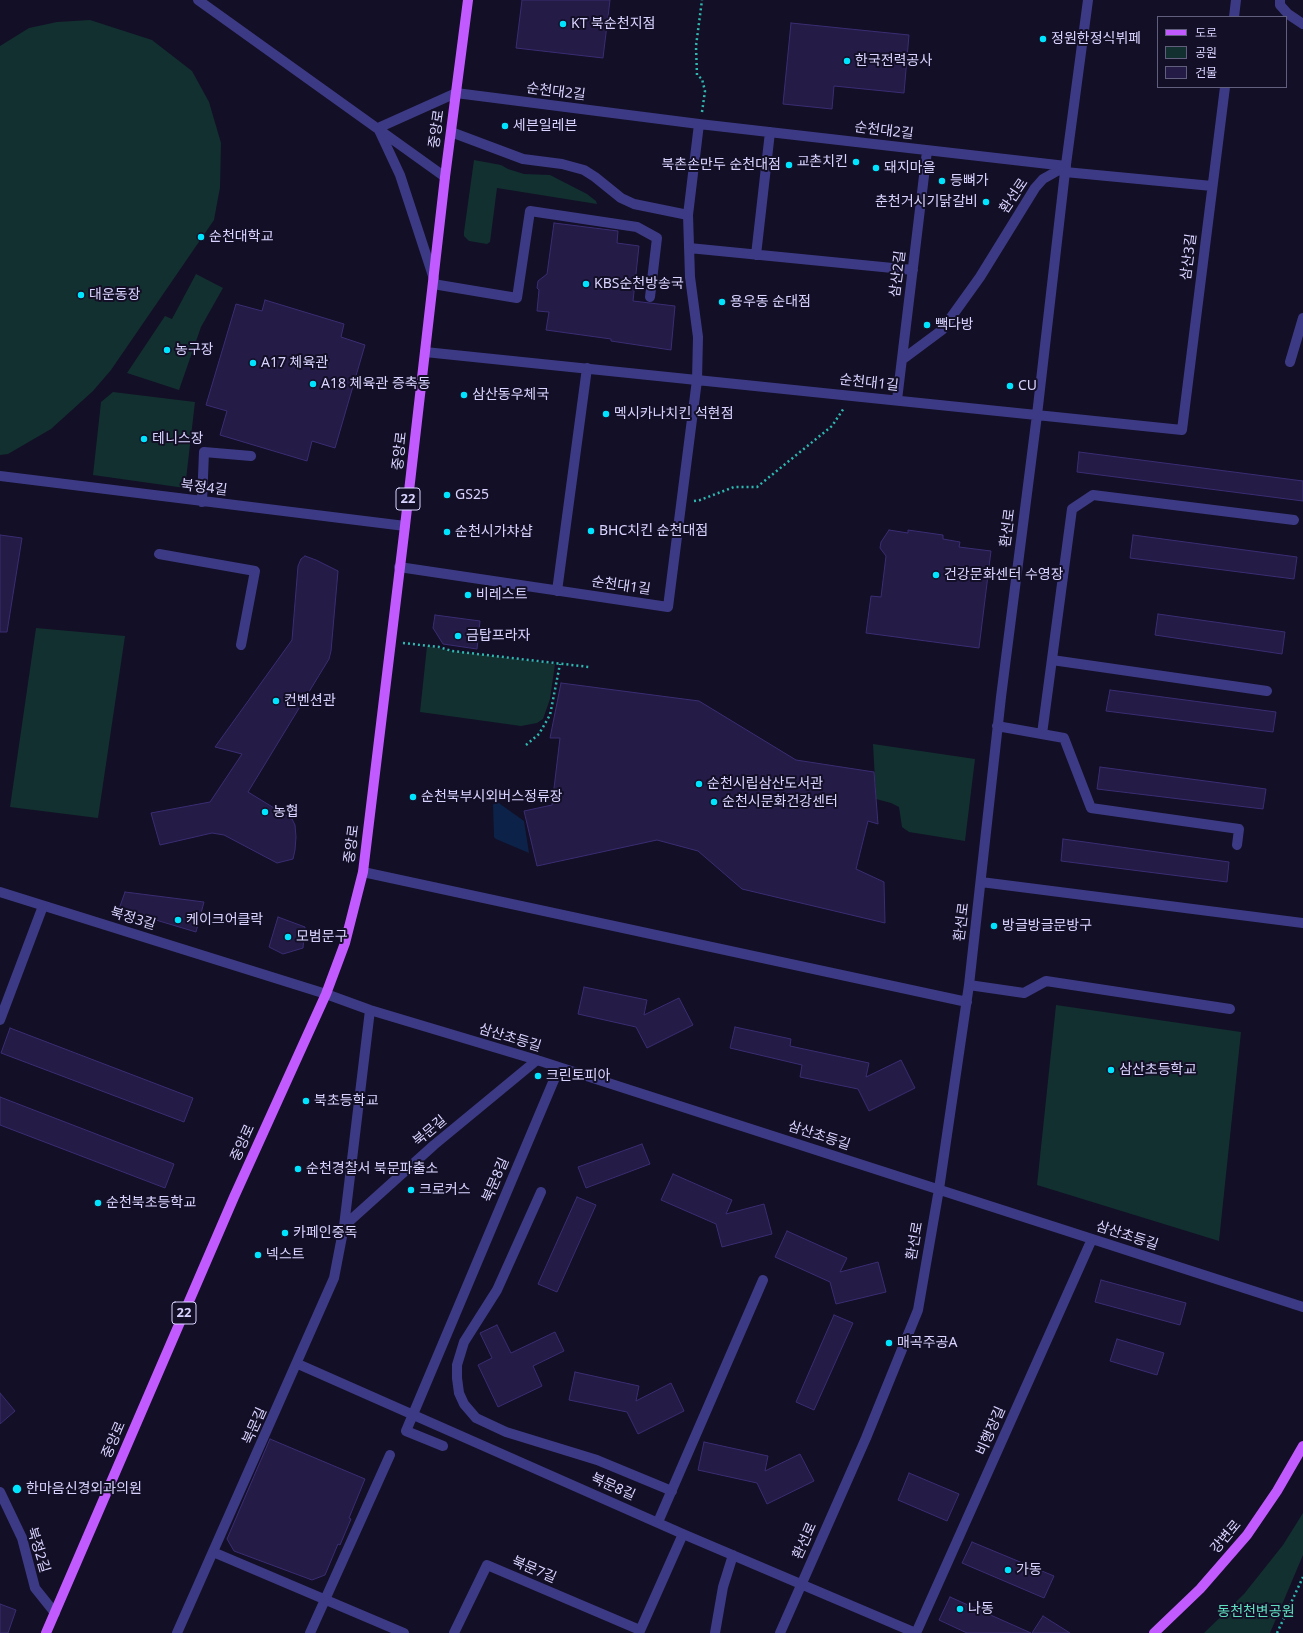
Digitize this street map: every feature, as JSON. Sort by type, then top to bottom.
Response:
[{"type":"main road","name":"중앙로","points":[[46,1633],[234,1197],[326,994],[345,943],[363,872],[434,281],[445,177],[468,0]]},
{"type":"main road","name":"강변로","points":[[1154,1633],[1200,1589],[1247,1535],[1277,1491],[1302,1450]]},
{"type":"street","points":[[198,0],[445,177]]},
{"type":"street","name":"환선로","points":[[780,1633],[869,1431],[918,1310],[939,1189],[969,985],[997,726],[1088,0]]},
{"type":"street","points":[[1234,16],[1236,0]]},
{"type":"street","points":[[1280,0],[1280,5],[1288,14],[1303,24]]},
{"type":"street","name":"삼산3길","points":[[1037,415],[1182,430],[1225,88]]},
{"type":"street","points":[[378,128],[456,94]]},
{"type":"street","name":"순천대2길","points":[[456,94],[1066,169]]},
{"type":"street","points":[[697,380],[698,337],[690,277],[688,215],[699,124]]},
{"type":"street","points":[[378,128],[400,175],[434,281],[517,298],[530,211],[637,227],[657,238],[650,297]]},
{"type":"street","points":[[451,132],[523,159],[562,164],[584,170],[621,198],[634,204],[688,215]]},
{"type":"street","points":[[756,255],[770,132]]},
{"type":"street","name":"삼산2길","points":[[897,400],[927,151]]},
{"type":"street","points":[[1066,169],[1212,186]]},
{"type":"street","name":"환선로","points":[[903,359],[942,330],[980,277],[1035,188],[1043,179],[1066,169]]},
{"type":"street","points":[[689,248],[913,270]]},
{"type":"street","points":[[1290,362],[1303,318]]},
{"type":"street","name":"순천대1길","points":[[425,352],[1037,415]]},
{"type":"street","points":[[557,591],[586,368]]},
{"type":"street","name":"순천대1길","points":[[399,567],[668,607],[697,380]]},
{"type":"street","points":[[202,502],[204,452],[251,456]]},
{"type":"street","name":"북정4길","points":[[0,476],[405,526]]},
{"type":"street","points":[[1042,734],[1072,509],[1093,495],[1294,520]]},
{"type":"street","points":[[159,554],[255,571],[241,645]]},
{"type":"street","points":[[1052,660],[1267,691]]},
{"type":"street","points":[[997,726],[1064,738],[1091,808],[1239,829],[1237,845]]},
{"type":"street","points":[[363,872],[966,1002]]},
{"type":"street","points":[[981,882],[1303,923]]},
{"type":"street","name":"북정3길","points":[[0,892],[326,994]]},
{"type":"street","points":[[0,1020],[42,906]]},
{"type":"street","points":[[969,985],[1024,993],[1046,981],[1230,1009]]},
{"type":"street","name":"삼산초등길","points":[[326,994],[370,1010],[537,1060],[1303,1307]]},
{"type":"street","name":"북문길","points":[[178,1633],[298,1364],[334,1278],[344,1226],[370,1010]]},
{"type":"street","name":"북문길","points":[[344,1226],[434,1145],[537,1060]]},
{"type":"street","name":"북문8길","points":[[414,1414],[559,1068]]},
{"type":"street","points":[[541,1192],[497,1290],[464,1342],[457,1365],[459,1393],[464,1404],[476,1418],[506,1432],[597,1460],[672,1490]]},
{"type":"street","name":"비행장길","points":[[916,1633],[1092,1239]]},
{"type":"street","points":[[658,1522],[763,1280]]},
{"type":"street","name":"북문8길","points":[[298,1364],[801,1584]]},
{"type":"street","points":[[414,1414],[406,1431],[443,1446]]},
{"type":"street","points":[[310,1633],[390,1455]]},
{"type":"street","name":"북정2길","points":[[0,1492],[22,1538],[35,1588],[55,1613]]},
{"type":"street","name":"북문7길","points":[[454,1633],[487,1565],[639,1632],[684,1534]]},
{"type":"street","points":[[213,1552],[404,1633]]},
{"type":"street","points":[[715,1633],[723,1587],[733,1555]]},
{"type":"street","points":[[801,1584],[916,1633]]},
{"type":"path","points":[[699,124],[705,91],[702,79],[696,75],[696,46],[702,0]]},
{"type":"path","points":[[682,501],[700,500],[734,487],[757,487],[832,426],[851,396]]},
{"type":"path","points":[[390,641],[439,647],[452,651],[589,667]]},
{"type":"path","points":[[526,745],[539,734],[550,715],[560,664]]},
{"type":"path","points":[[1277,1633],[1303,1577]]},
{"type":"green space","name":"대운동장","points":[[90,20],[152,40],[192,71],[209,102],[221,143],[220,188],[214,220],[111,370],[93,391],[51,429],[8,454],[0,455],[0,46],[29,28],[57,22]]},
{"type":"green space","points":[[474,160],[501,165],[524,174],[550,175],[587,194],[596,201],[597,204],[497,188],[490,242],[487,244],[469,241],[464,236],[464,232]]},
{"type":"green space","name":"농구장","points":[[196,274],[223,288],[201,327],[179,390],[127,373],[165,316],[172,319]]},
{"type":"green space","name":"테니스장","points":[[113,392],[195,402],[185,488],[93,475],[101,402]]},
{"type":"green space","points":[[36,628],[125,636],[98,818],[10,807]]},
{"type":"green space","points":[[427,646],[452,651],[555,664],[550,699],[543,719],[537,723],[521,726],[420,712]]},
{"type":"green space","points":[[873,744],[975,759],[965,841],[909,832],[902,827],[899,807],[876,799]]},
{"type":"green space","points":[[1056,1005],[1241,1032],[1219,1241],[1037,1185]]},
{"type":"green space","name":"동천천변공원","points":[[1303,1513],[1303,1555],[1270,1633],[1204,1633],[1244,1594],[1283,1545]]},
{"type":"water","points":[[496,801],[524,821],[529,853],[494,837],[493,805]]},
{"type":"building","name":"KT 북순천지점","points":[[522,0],[610,0],[603,58],[516,48]]},
{"type":"building","name":"한국전력공사","points":[[791,23],[909,35],[904,93],[834,86],[832,109],[783,104]]},
{"type":"building","name":"KBS순천방송국","points":[[554,223],[618,231],[617,243],[639,246],[633,301],[675,306],[671,350],[611,341],[611,339],[546,330],[549,312],[537,311],[539,290],[537,288],[538,281],[547,274]]},
{"type":"building","points":[[265,300],[344,324],[341,337],[365,345],[335,448],[312,441],[307,461],[220,435],[227,411],[206,405],[236,304],[262,311]]},
{"type":"building","points":[[1079,452],[1303,481],[1303,501],[1077,472]]},
{"type":"building","name":"건강문화센터 수영장","points":[[889,530],[908,533],[908,530],[943,535],[943,539],[960,542],[959,547],[991,551],[979,648],[866,633],[871,596],[881,597],[886,556],[880,548],[881,542]]},
{"type":"building","points":[[0,535],[22,538],[7,632],[0,632]]},
{"type":"building","points":[[1133,535],[1297,557],[1294,579],[1130,558]]},
{"type":"building","name":"컨벤션관","points":[[305,556],[338,571],[331,651],[329,659],[248,792],[292,819],[295,825],[296,837],[293,859],[277,863],[224,835],[212,833],[160,845],[151,813],[210,802],[242,754],[215,747],[292,640],[298,566],[301,559]]},
{"type":"building","points":[[1158,614],[1285,632],[1282,654],[1155,635]]},
{"type":"building","name":"금탑프라자","points":[[435,615],[480,621],[477,649],[443,644],[433,628]]},
{"type":"building","name":"순천시문화건강센터","points":[[561,683],[699,701],[796,760],[874,772],[878,824],[868,821],[856,869],[884,882],[885,923],[742,889],[698,851],[657,840],[537,866],[524,811],[552,805],[560,738],[550,738]]},
{"type":"building","points":[[1110,690],[1276,712],[1273,732],[1106,711]]},
{"type":"building","points":[[1100,767],[1266,789],[1263,809],[1097,789]]},
{"type":"building","points":[[1063,839],[1229,862],[1227,882],[1061,861]]},
{"type":"building","name":"케이크어클락","points":[[125,892],[204,902],[196,932],[119,909]]},
{"type":"building","name":"모범문구","points":[[278,917],[305,927],[303,948],[283,954],[269,947]]},
{"type":"building","points":[[584,987],[647,1000],[644,1015],[679,998],[693,1025],[647,1048],[636,1027],[578,1014]]},
{"type":"building","points":[[735,1027],[791,1039],[790,1046],[869,1063],[866,1077],[901,1060],[915,1088],[869,1111],[858,1089],[800,1077],[802,1065],[730,1048]]},
{"type":"building","points":[[10,1028],[193,1098],[184,1122],[1,1053]]},
{"type":"building","points":[[0,1097],[174,1164],[165,1188],[0,1125]]},
{"type":"building","points":[[642,1144],[650,1164],[586,1188],[578,1167]]},
{"type":"building","points":[[673,1174],[732,1200],[726,1214],[764,1204],[772,1234],[722,1247],[716,1224],[661,1200]]},
{"type":"building","points":[[577,1197],[596,1205],[557,1292],[538,1284]]},
{"type":"building","points":[[787,1231],[847,1258],[840,1272],[878,1262],[886,1292],[836,1304],[830,1282],[775,1257]]},
{"type":"building","points":[[1101,1280],[1186,1303],[1180,1325],[1095,1302]]},
{"type":"building","points":[[834,1315],[853,1323],[814,1410],[796,1402]]},
{"type":"building","points":[[497,1325],[511,1353],[555,1332],[564,1351],[533,1366],[542,1386],[498,1407],[478,1365],[492,1358],[480,1333]]},
{"type":"building","points":[[1117,1339],[1164,1353],[1157,1375],[1110,1361]]},
{"type":"building","points":[[575,1372],[639,1386],[636,1401],[671,1383],[684,1411],[638,1434],[627,1412],[569,1400]]},
{"type":"building","points":[[0,1393],[15,1411],[0,1424]]},
{"type":"building","points":[[270,1439],[365,1479],[349,1518],[351,1519],[340,1545],[338,1544],[325,1575],[312,1580],[234,1551],[227,1539]]},
{"type":"building","points":[[704,1442],[768,1456],[765,1471],[800,1454],[814,1481],[767,1504],[757,1483],[698,1470]]},
{"type":"building","points":[[909,1473],[959,1494],[947,1521],[898,1500]]},
{"type":"building","name":"가동","points":[[972,1542],[1054,1576],[1044,1598],[962,1563]]},
{"type":"building","name":"나동","points":[[950,1597],[1031,1633],[967,1633],[939,1620]]},
{"type":"building","points":[[0,1604],[16,1610],[8,1633],[0,1633]]},
{"type":"building","points":[[1043,1616],[1070,1633],[1032,1633]]},
{"type":"place","name":"KT 북순천지점","points":[[563,24]]},
{"type":"place","name":"정원한정식뷔페","points":[[1043,39]]},
{"type":"place","name":"한국전력공사","points":[[847,61]]},
{"type":"place","name":"세븐일레븐","points":[[505,126]]},
{"type":"place","name":"교촌치킨","points":[[856,162]]},
{"type":"place","name":"북촌손만두 순천대점","points":[[789,165]]},
{"type":"place","name":"돼지마을","points":[[876,168]]},
{"type":"place","name":"등뼈가","points":[[942,181]]},
{"type":"place","name":"춘천거시기닭갈비","points":[[986,202]]},
{"type":"place","name":"순천대학교","points":[[201,237]]},
{"type":"place","name":"KBS순천방송국","points":[[586,284]]},
{"type":"place","name":"대운동장","points":[[81,295]]},
{"type":"place","name":"용우동 순대점","points":[[722,302]]},
{"type":"place","name":"빽다방","points":[[927,325]]},
{"type":"place","name":"농구장","points":[[167,350]]},
{"type":"place","name":"A17 체육관","points":[[253,363]]},
{"type":"place","name":"A18 체육관 증축동","points":[[313,384]]},
{"type":"place","name":"CU","points":[[1010,386]]},
{"type":"place","name":"삼산동우체국","points":[[464,395]]},
{"type":"place","name":"멕시카나치킨 석현점","points":[[606,414]]},
{"type":"place","name":"테니스장","points":[[144,439]]},
{"type":"place","name":"GS25","points":[[447,495]]},
{"type":"place","name":"BHC치킨 순천대점","points":[[591,531]]},
{"type":"place","name":"순천시가챠샵","points":[[447,532]]},
{"type":"place","name":"건강문화센터 수영장","points":[[936,575]]},
{"type":"place","name":"비레스트","points":[[468,595]]},
{"type":"place","name":"금탑프라자","points":[[458,636]]},
{"type":"place","name":"컨벤션관","points":[[276,701]]},
{"type":"place","name":"순천시립삼산도서관","points":[[699,784]]},
{"type":"place","name":"순천북부시외버스정류장","points":[[413,797]]},
{"type":"place","name":"순천시문화건강센터","points":[[714,802]]},
{"type":"place","name":"농협","points":[[265,812]]},
{"type":"place","name":"케이크어클락","points":[[178,920]]},
{"type":"place","name":"방글방글문방구","points":[[994,926]]},
{"type":"place","name":"모범문구","points":[[288,937]]},
{"type":"place","name":"삼산초등학교","points":[[1111,1070]]},
{"type":"place","name":"크린토피아","points":[[538,1076]]},
{"type":"place","name":"북초등학교","points":[[306,1101]]},
{"type":"place","name":"순천경찰서 북문파출소","points":[[298,1169]]},
{"type":"place","name":"크로커스","points":[[411,1190]]},
{"type":"place","name":"순천북초등학교","points":[[98,1203]]},
{"type":"place","name":"카페인중독","points":[[285,1233]]},
{"type":"place","name":"넥스트","points":[[258,1255]]},
{"type":"place","name":"매곡주공A","points":[[889,1343]]},
{"type":"place","name":"한마음신경외과의원","points":[[17,1489]]},
{"type":"place","name":"가동","points":[[1008,1570]]},
{"type":"place","name":"나동","points":[[960,1609]]}]
